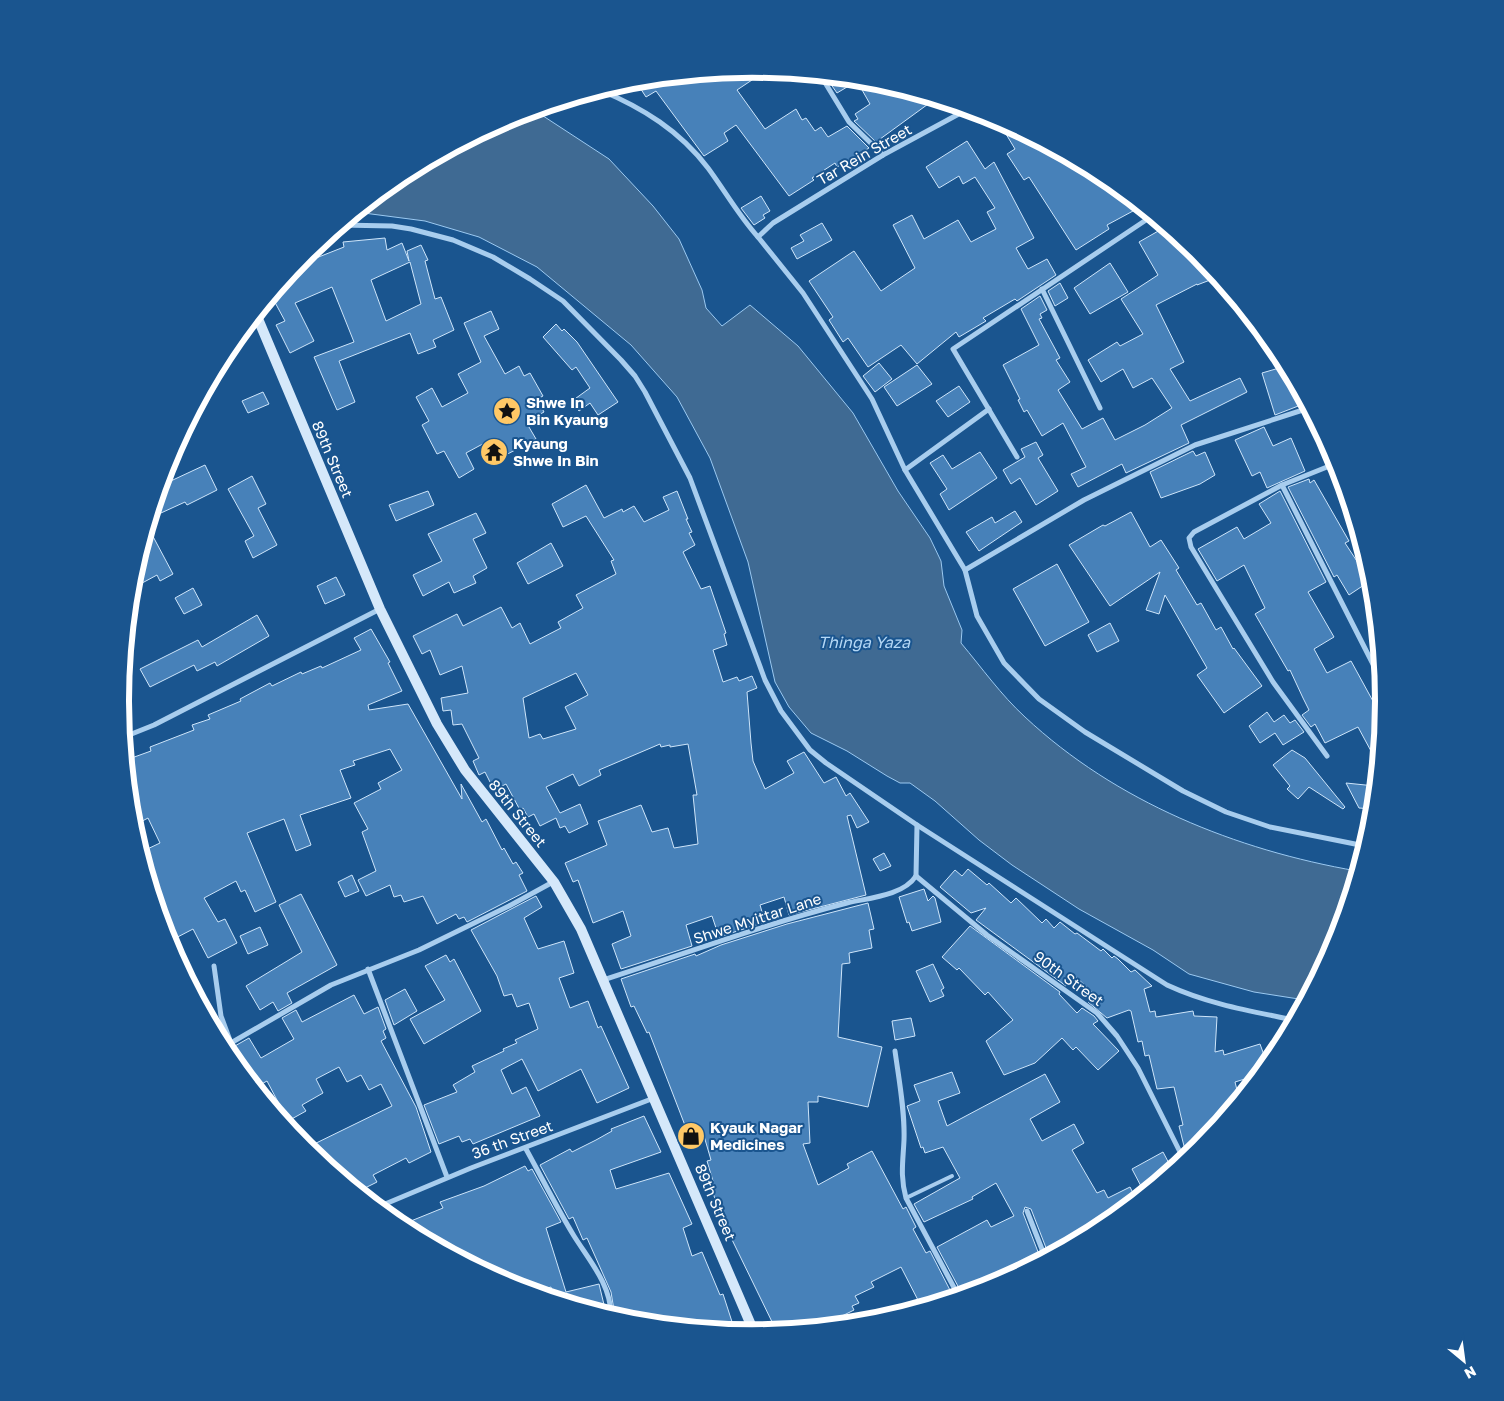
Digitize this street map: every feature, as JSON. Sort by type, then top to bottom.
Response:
[{"type":"main road","name":"89th Street","points":[[259,320],[380,609],[450,748],[489,802],[554,882],[581,928],[751,1324]]},
{"type":"street","points":[[825,82],[849,122],[859,134],[883,155]]},
{"type":"street","points":[[609,94],[645,111],[687,143],[803,293],[872,399],[906,470],[965,570],[977,616],[1004,663],[1039,699],[1085,732],[1183,791],[1226,812],[1270,827],[1358,845]]},
{"type":"street","name":"Tar Rein Street","points":[[758,237],[773,223],[883,155],[959,114]]},
{"type":"street","points":[[1017,457],[953,349],[1147,219]]},
{"type":"street","points":[[349,225],[392,226],[412,229],[453,240],[493,257],[530,278],[562,301],[621,360],[635,376],[645,392],[690,478],[765,680],[781,711],[810,750],[916,825],[1167,985],[1200,1000],[1220,1006],[1288,1019]]},
{"type":"street","points":[[1042,289],[1100,408]]},
{"type":"street","points":[[906,470],[988,409]]},
{"type":"street","points":[[965,570],[1084,500],[1178,453],[1242,428],[1303,410]]},
{"type":"street","points":[[1327,756],[1273,682],[1191,546],[1190,538],[1194,532],[1282,485],[1329,466]]},
{"type":"street","points":[[1282,485],[1374,666]]},
{"type":"street","points":[[130,735],[154,725],[380,609]]},
{"type":"street","points":[[916,825],[916,876]]},
{"type":"street","name":"Shwe Myittar Lane","points":[[603,980],[827,908],[897,890],[912,882],[916,876]]},
{"type":"street","name":"90th Street","points":[[916,876],[988,935],[1097,1013],[1118,1036],[1138,1068],[1180,1153]]},
{"type":"street","points":[[231,1043],[331,986],[368,969],[419,950],[554,882]]},
{"type":"street","points":[[214,966],[221,1016],[230,1041]]},
{"type":"street","points":[[368,969],[447,1177]]},
{"type":"street","points":[[895,1050],[903,1116],[902,1187],[906,1198],[955,1289]]},
{"type":"street","name":"36 th Street","points":[[385,1204],[447,1177],[526,1149],[655,1098]]},
{"type":"street","points":[[526,1149],[574,1236],[594,1265],[607,1293],[609,1307]]},
{"type":"street","points":[[1027,1211],[1043,1251]]},
{"type":"lane","points":[[906,1198],[952,1176]]},
{"type":"water","name":"Thinga Yaza","points":[[541,115],[609,159],[653,206],[679,239],[702,290],[706,308],[722,326],[750,305],[798,346],[853,413],[898,491],[930,538],[941,561],[944,586],[962,630],[961,643],[1016,709],[1060,747],[1098,774],[1138,798],[1180,818],[1267,850],[1352,870],[1328,939],[1299,999],[1254,992],[1189,974],[1153,950],[1079,909],[1012,865],[979,840],[935,801],[910,783],[900,783],[847,751],[811,733],[789,707],[775,682],[748,562],[710,458],[677,397],[631,345],[537,267],[479,237],[425,221],[364,213],[406,182],[441,161],[476,142]]},
{"type":"building","points":[[755,78],[737,90],[765,129],[796,109],[802,120],[806,118],[815,131],[821,127],[828,137],[847,126],[869,148],[837,167],[835,163],[812,178],[814,180],[789,196],[736,125],[724,133],[728,141],[704,156],[656,91],[646,97],[640,88],[711,79]]},
{"type":"building","points":[[830,83],[833,83],[850,85],[837,93]]},
{"type":"building","points":[[860,87],[928,104],[876,142],[854,121],[858,119],[855,114],[870,104]]},
{"type":"building","points":[[1004,131],[1064,161],[1098,182],[1134,208],[1133,211],[1107,225],[1109,229],[1076,250],[1029,177],[1024,180],[1007,154],[1015,149]]},
{"type":"building","points":[[967,141],[985,169],[994,162],[1034,238],[1016,248],[1028,269],[1047,259],[1056,275],[1017,301],[1015,299],[983,318],[986,321],[959,337],[956,332],[917,364],[901,345],[868,367],[848,338],[843,342],[829,320],[833,317],[809,281],[854,251],[881,291],[915,268],[893,225],[912,215],[924,239],[958,220],[971,242],[996,229],[987,212],[995,208],[975,177],[963,184],[959,176],[939,188],[926,167]]},
{"type":"building","points":[[761,196],[770,211],[763,215],[765,218],[754,225],[741,208]]},
{"type":"building","points":[[822,223],[832,240],[797,259],[791,248],[804,241],[800,235]]},
{"type":"building","points":[[1160,230],[1193,260],[1211,280],[1197,284],[1156,305],[1184,362],[1170,369],[1190,401],[1240,378],[1247,392],[1181,425],[1189,443],[1126,473],[1122,464],[1078,487],[1071,474],[1086,467],[1063,423],[1042,436],[1027,410],[1024,412],[1018,400],[1020,399],[1003,365],[1039,345],[1021,309],[1040,296],[1047,310],[1040,314],[1042,318],[1039,319],[1060,358],[1056,360],[1070,382],[1058,390],[1082,429],[1103,418],[1115,440],[1145,425],[1172,408],[1152,378],[1133,388],[1123,369],[1101,382],[1088,360],[1117,342],[1120,346],[1143,334],[1121,299],[1158,275],[1139,242]]},
{"type":"building","points":[[385,238],[387,250],[402,243],[409,261],[407,251],[421,245],[428,260],[425,261],[435,299],[441,297],[454,330],[433,340],[436,347],[418,354],[410,333],[339,361],[355,402],[337,410],[314,357],[354,342],[332,287],[295,303],[314,341],[290,353],[276,325],[285,321],[274,301],[311,260],[344,247],[343,242]],"holes":[[[410,262],[421,304],[386,321],[371,280]]]},
{"type":"building","points":[[1110,263],[1128,292],[1090,314],[1074,288]]},
{"type":"building","points":[[1060,283],[1068,298],[1055,306],[1048,291]]},
{"type":"building","points":[[491,311],[499,329],[484,336],[505,374],[519,366],[524,376],[530,373],[543,396],[537,399],[544,412],[526,422],[536,439],[500,458],[490,440],[466,453],[474,469],[459,478],[444,451],[437,454],[422,425],[429,421],[416,397],[432,388],[442,407],[468,393],[458,374],[481,362],[464,323]]},
{"type":"building","points":[[556,324],[577,342],[618,402],[598,415],[590,403],[579,411],[572,401],[590,388],[576,367],[572,370],[543,337]]},
{"type":"building","points":[[879,363],[892,379],[875,392],[863,376]]},
{"type":"building","points":[[917,365],[932,384],[897,406],[884,387]]},
{"type":"building","points":[[1279,368],[1301,405],[1275,415],[1262,373]]},
{"type":"building","points":[[959,386],[970,402],[948,417],[936,401]]},
{"type":"building","points":[[263,392],[269,404],[248,413],[242,401]]},
{"type":"building","points":[[1264,427],[1273,446],[1291,438],[1305,471],[1267,488],[1260,472],[1252,476],[1235,440]]},
{"type":"building","points":[[1036,442],[1043,455],[1038,458],[1058,491],[1036,505],[1020,478],[1011,484],[1003,470],[1025,457],[1021,449]]},
{"type":"building","points":[[1193,451],[1196,456],[1205,452],[1215,475],[1200,484],[1161,498],[1150,472]]},
{"type":"building","points":[[980,452],[997,478],[949,510],[940,494],[947,489],[930,463],[943,455],[952,469]]},
{"type":"building","points":[[205,465],[217,490],[187,505],[185,502],[158,515],[169,482]]},
{"type":"building","points":[[252,476],[266,504],[258,508],[277,545],[253,558],[245,541],[254,536],[228,489]]},
{"type":"building","points":[[1309,479],[1310,483],[1314,480],[1349,541],[1345,543],[1360,566],[1364,585],[1349,595],[1337,575],[1334,577],[1288,487]]},
{"type":"building","points":[[586,485],[604,518],[622,509],[623,512],[634,506],[644,522],[669,510],[663,497],[677,491],[692,532],[689,533],[695,545],[683,552],[701,589],[710,586],[726,633],[724,634],[727,645],[713,650],[723,682],[737,677],[739,681],[752,676],[757,688],[747,692],[751,743],[753,761],[765,789],[794,773],[787,761],[804,752],[824,783],[836,777],[846,796],[850,793],[869,822],[857,828],[851,815],[847,816],[866,895],[789,915],[784,897],[760,905],[765,922],[719,937],[712,916],[686,925],[692,946],[621,969],[612,944],[631,936],[623,911],[593,923],[578,880],[573,882],[565,863],[607,845],[598,821],[641,805],[652,832],[668,828],[674,848],[698,844],[693,795],[697,795],[688,744],[661,747],[660,744],[599,770],[601,775],[579,786],[573,774],[546,787],[560,813],[580,804],[588,824],[569,833],[565,826],[560,828],[556,818],[540,826],[534,814],[528,817],[523,808],[520,810],[506,784],[494,790],[485,772],[479,775],[473,761],[479,758],[462,724],[453,725],[451,710],[443,711],[441,698],[468,693],[462,666],[440,675],[430,650],[422,654],[413,636],[457,614],[463,626],[501,607],[512,628],[520,623],[530,644],[561,628],[558,622],[583,608],[576,595],[616,574],[611,561],[614,560],[586,516],[563,527],[552,504]],"holes":[[[576,673],[588,695],[565,707],[576,729],[543,739],[540,734],[529,738],[523,698]]]},
{"type":"building","points":[[428,491],[434,505],[396,521],[389,505]]},
{"type":"building","points":[[1280,491],[1326,582],[1308,592],[1334,637],[1314,649],[1327,673],[1351,661],[1375,703],[1373,754],[1358,727],[1325,743],[1315,724],[1311,727],[1302,715],[1309,710],[1290,670],[1288,671],[1255,614],[1265,608],[1244,565],[1217,581],[1198,549],[1237,527],[1244,539],[1271,523],[1259,504]]},
{"type":"building","points":[[1015,511],[1022,522],[979,551],[966,532],[992,517],[995,523]]},
{"type":"building","points":[[1131,512],[1150,547],[1161,540],[1179,568],[1176,570],[1197,605],[1201,603],[1216,630],[1221,627],[1233,649],[1262,686],[1224,713],[1197,675],[1207,668],[1165,595],[1159,614],[1146,610],[1160,572],[1110,606],[1069,545],[1103,525],[1105,526]]},
{"type":"building","points":[[476,513],[486,533],[473,539],[487,568],[473,576],[476,583],[454,593],[449,582],[423,596],[413,575],[442,561],[428,534]]},
{"type":"building","points":[[152,534],[173,574],[160,581],[157,575],[140,584]]},
{"type":"building","points":[[551,543],[563,566],[528,584],[517,563]]},
{"type":"building","points":[[1057,564],[1089,622],[1045,646],[1013,589]]},
{"type":"building","points":[[336,577],[345,595],[325,604],[317,586]]},
{"type":"building","points":[[193,588],[202,605],[184,614],[175,598]]},
{"type":"building","points":[[257,615],[269,636],[217,666],[215,662],[197,671],[194,665],[150,687],[140,669],[198,640],[202,647]]},
{"type":"building","points":[[1110,623],[1119,641],[1097,652],[1088,635]]},
{"type":"building","points":[[371,629],[390,662],[388,663],[402,691],[368,705],[369,710],[408,704],[462,799],[461,784],[482,822],[486,819],[502,850],[504,848],[513,864],[516,862],[523,873],[519,875],[527,891],[467,922],[464,917],[459,919],[456,914],[437,924],[423,896],[404,902],[401,895],[394,897],[390,885],[366,896],[358,880],[376,871],[362,832],[368,829],[354,803],[381,789],[378,783],[402,770],[390,749],[353,761],[355,765],[340,770],[351,798],[300,815],[311,845],[296,851],[284,819],[247,833],[276,902],[255,912],[245,890],[241,892],[236,881],[204,898],[218,922],[225,919],[237,943],[208,958],[193,929],[176,938],[162,901],[147,849],[160,843],[148,818],[141,822],[132,758],[151,751],[150,747],[194,730],[192,725],[210,719],[208,715],[241,701],[240,699],[270,683],[272,686],[301,672],[302,674],[321,666],[322,668],[361,650],[354,638]]},
{"type":"building","points":[[1267,712],[1274,722],[1284,715],[1290,723],[1295,720],[1304,732],[1283,745],[1275,733],[1260,743],[1249,726]]},
{"type":"building","points":[[1292,750],[1305,758],[1345,807],[1343,809],[1309,787],[1298,799],[1287,789],[1290,786],[1273,765]]},
{"type":"building","points":[[1346,783],[1369,785],[1365,808],[1359,808]]},
{"type":"building","points":[[884,853],[891,866],[880,871],[873,859]]},
{"type":"building","points":[[968,869],[987,885],[989,883],[1011,903],[1016,898],[1042,923],[1046,919],[1054,928],[1060,922],[1101,951],[1103,949],[1112,958],[1114,956],[1131,972],[1135,970],[1152,986],[1144,989],[1150,1012],[1155,1011],[1156,1017],[1193,1011],[1194,1016],[1217,1017],[1215,1052],[1223,1050],[1224,1055],[1260,1044],[1264,1055],[1247,1078],[1235,1082],[1237,1091],[1185,1149],[1179,1126],[1183,1125],[1174,1087],[1157,1089],[1149,1055],[1145,1056],[1142,1041],[1138,1042],[1131,1011],[1129,1010],[1107,1018],[1088,1002],[1095,995],[1075,976],[1066,986],[976,920],[986,908],[971,913],[940,887],[955,870],[962,876]]},
{"type":"building","points":[[352,875],[359,891],[345,897],[338,882]]},
{"type":"building","points":[[924,889],[928,901],[933,896],[935,898],[941,922],[912,931],[909,922],[907,923],[899,897]]},
{"type":"building","points":[[301,894],[337,965],[287,993],[292,1003],[278,1011],[273,1002],[260,1010],[246,986],[302,952],[279,905]]},
{"type":"building","points":[[536,896],[542,907],[524,918],[538,949],[564,941],[574,973],[559,978],[570,1008],[588,1001],[598,1028],[601,1026],[629,1088],[597,1103],[581,1069],[538,1091],[522,1059],[501,1070],[512,1094],[526,1087],[540,1116],[473,1144],[470,1139],[462,1142],[459,1136],[439,1144],[424,1105],[457,1092],[453,1085],[475,1072],[472,1066],[504,1051],[503,1049],[517,1043],[515,1040],[538,1029],[529,1003],[517,1007],[512,994],[504,996],[497,976],[471,930]]},
{"type":"building","points":[[868,903],[874,929],[869,930],[872,948],[849,953],[850,963],[842,964],[838,1037],[882,1047],[868,1107],[818,1096],[818,1102],[808,1102],[810,1143],[803,1144],[818,1185],[849,1168],[847,1164],[872,1151],[903,1209],[906,1207],[916,1227],[913,1229],[926,1253],[930,1251],[950,1291],[918,1300],[901,1267],[871,1282],[874,1287],[855,1296],[859,1303],[852,1306],[854,1310],[840,1317],[773,1323],[719,1213],[710,1182],[713,1181],[707,1161],[711,1160],[704,1136],[691,1141],[649,1032],[647,1033],[634,1006],[631,1007],[621,979],[695,954],[696,956],[721,945],[787,924]]},
{"type":"building","points":[[970,926],[1060,992],[1059,994],[1077,1013],[1082,1008],[1094,1016],[1098,1021],[1093,1024],[1119,1051],[1098,1070],[1076,1047],[1073,1050],[1062,1038],[1035,1063],[1004,1075],[986,1041],[1013,1020],[988,992],[985,995],[959,968],[957,970],[942,957]]},
{"type":"building","points":[[260,927],[268,945],[248,954],[240,936]]},
{"type":"building","points":[[446,955],[450,962],[454,959],[481,1011],[424,1044],[410,1019],[445,1000],[425,966]]},
{"type":"building","points":[[933,964],[944,988],[941,990],[944,996],[930,1002],[916,971]]},
{"type":"building","points":[[405,989],[417,1011],[394,1025],[385,1000]]},
{"type":"building","points":[[354,995],[364,1014],[378,1007],[386,1029],[383,1031],[386,1038],[381,1041],[416,1107],[431,1152],[409,1163],[406,1158],[373,1175],[377,1182],[365,1188],[314,1144],[392,1106],[381,1084],[369,1090],[361,1075],[347,1082],[339,1067],[316,1079],[323,1093],[302,1105],[306,1111],[291,1119],[281,1107],[267,1081],[261,1084],[234,1047],[249,1038],[261,1058],[294,1039],[282,1018],[296,1010],[302,1022]]},
{"type":"building","points":[[911,1018],[915,1036],[895,1040],[892,1021]]},
{"type":"building","points":[[952,1072],[960,1093],[938,1101],[947,1126],[1045,1074],[1060,1102],[1030,1119],[1042,1141],[1074,1124],[1084,1143],[1072,1150],[1097,1193],[1104,1190],[1108,1198],[1130,1187],[1133,1193],[1098,1219],[1046,1249],[1031,1209],[1025,1207],[1023,1213],[1039,1253],[990,1276],[959,1288],[937,1247],[987,1220],[991,1227],[1014,1216],[996,1183],[972,1197],[973,1199],[924,1222],[914,1204],[960,1178],[943,1147],[925,1153],[923,1147],[921,1148],[907,1106],[920,1101],[914,1085]]},
{"type":"building","points":[[644,1116],[661,1152],[610,1170],[616,1189],[669,1173],[692,1224],[683,1228],[692,1256],[702,1252],[720,1295],[723,1294],[732,1323],[671,1318],[614,1308],[611,1292],[587,1238],[583,1240],[573,1217],[569,1219],[540,1165],[570,1149],[572,1152],[596,1140],[612,1131],[611,1129]]},
{"type":"building","points":[[1163,1152],[1169,1163],[1141,1187],[1132,1169]]},
{"type":"building","points":[[525,1166],[528,1171],[532,1169],[561,1222],[546,1228],[566,1292],[599,1284],[604,1305],[552,1290],[551,1287],[547,1288],[514,1276],[476,1259],[410,1221],[443,1208],[440,1202],[484,1186]]},
{"type":"place","name":"Shwe In Bin Kyaung","points":[[507,411]]},
{"type":"place","name":"Kyaung Shwe In Bin","points":[[494,452]]},
{"type":"place","name":"Kyauk Nagar Medicines","points":[[691,1136]]}]
